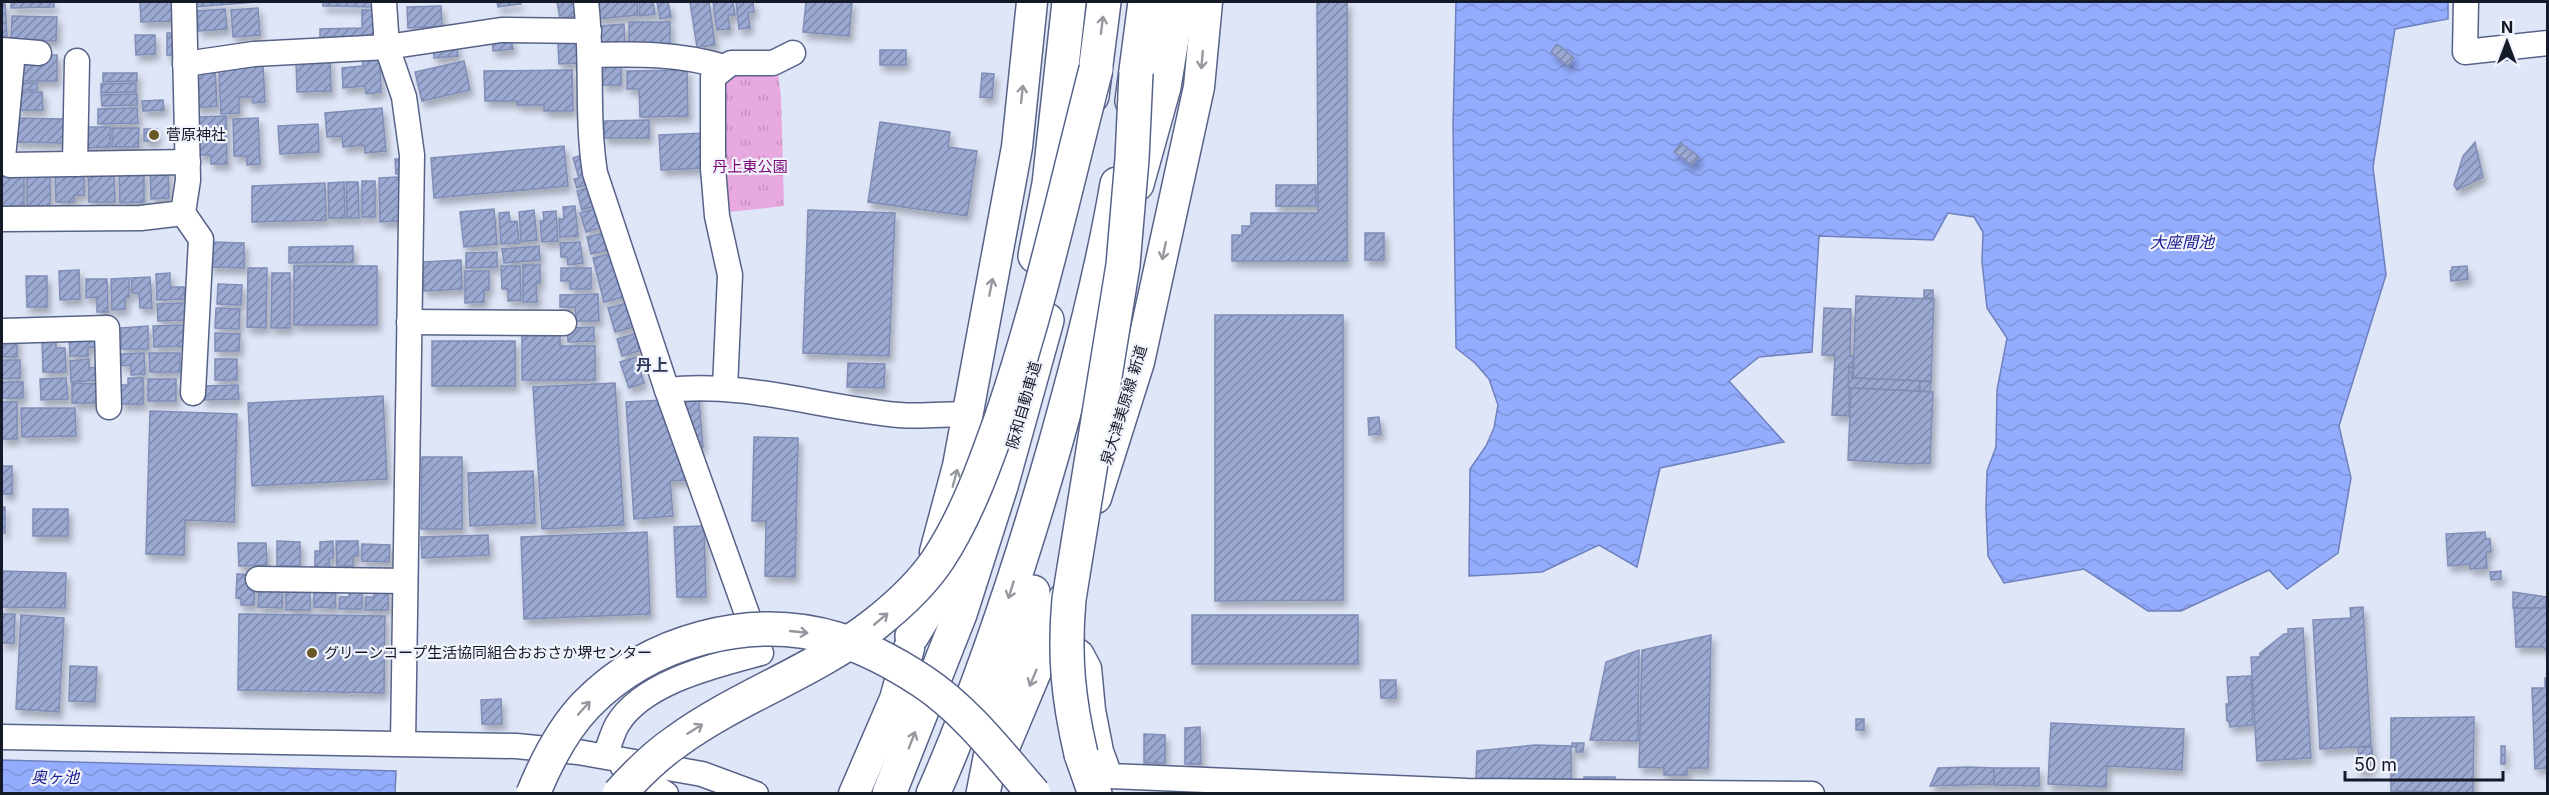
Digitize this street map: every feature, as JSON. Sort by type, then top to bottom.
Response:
[{"type":"highway","points":[[912,636],[953,568],[977,513],[996,453],[1048,184],[1069,2]]},
{"type":"highway","name":"阪和自動車道","points":[[889,794],[960,614],[1001,486],[1042,341],[1071,213],[1096,69],[1104,2]]},
{"type":"highway","points":[[933,794],[1000,624],[1073,382],[1110,224],[1136,73],[1145,2]]},
{"type":"highway","points":[[984,794],[1000,707],[1039,570],[1164,87],[1178,2]]},
{"type":"highway","points":[[619,794],[645,765],[678,740],[717,716],[810,667],[873,625],[918,585],[938,559],[973,493],[1019,366],[1096,69]]},
{"type":"highway","points":[[1107,788],[1081,754],[1066,678],[1066,637],[1069,599],[1123,265],[1132,159],[1136,73]]},
{"type":"highway","points":[[533,794],[560,738],[586,705],[616,677],[652,657],[688,642],[728,632],[765,629],[802,632],[837,639],[870,652],[915,677],[956,710],[1034,794]]},
{"type":"main road","points":[[854,794],[895,699],[958,466],[1017,147],[1032,2]]},
{"type":"main road","name":"泉大津美原線 新道","points":[[984,794],[1053,632],[1139,362],[1200,87],[1207,2]]},
{"type":"street","points":[[184,2],[188,180],[183,213],[201,239],[192,393]]},
{"type":"street","points":[[384,2],[387,47],[404,97],[412,154],[403,743]]},
{"type":"street","points":[[586,2],[590,55],[591,151],[595,173],[667,390],[761,653],[708,668],[672,682],[639,701],[617,724],[605,756]]},
{"type":"street","points":[[2466,2],[2465,52],[2547,43]]},
{"type":"street","points":[[185,64],[254,54],[387,47],[501,30],[589,31]]},
{"type":"street","points":[[39,53],[7,50],[3,158],[10,165],[188,162]]},
{"type":"street","points":[[724,388],[730,275],[717,216],[713,168],[713,77],[731,63],[773,63],[793,53]]},
{"type":"street","points":[[590,55],[658,54],[699,60],[724,68]]},
{"type":"street","points":[[75,164],[77,60]]},
{"type":"street","points":[[2,219],[141,218],[183,213]]},
{"type":"street","points":[[409,322],[564,323]]},
{"type":"street","points":[[2,331],[107,328],[109,407]]},
{"type":"street","points":[[667,390],[694,387],[724,388],[900,415],[967,414]]},
{"type":"street","points":[[258,579],[405,581]]},
{"type":"street","points":[[1053,632],[1080,653],[1089,668],[1093,711],[1107,788],[1812,794]]},
{"type":"street","points":[[2,737],[516,746],[605,756],[702,774],[756,794]]},
{"type":"street","points":[[605,756],[666,794]]},
{"type":"green space","name":"丹上東公園","points":[[777,65],[781,97],[784,206],[720,213],[724,67]]},
{"type":"water","name":"大座間池","points":[[1456,2],[2448,2],[2448,19],[2395,29],[2373,167],[2386,275],[2339,426],[2351,478],[2338,553],[2287,589],[2269,570],[2181,611],[2148,611],[2084,569],[2004,583],[1988,556],[1986,509],[1987,471],[1996,447],[1997,390],[2007,338],[1987,308],[1982,262],[1983,232],[1974,217],[1948,213],[1933,240],[1819,236],[1812,352],[1759,357],[1729,381],[1784,442],[1660,468],[1637,567],[1599,545],[1542,572],[1469,576],[1470,469],[1486,446],[1494,428],[1498,405],[1489,379],[1475,363],[1456,348],[1453,126]]},
{"type":"water","name":"奥ヶ池","points":[[2,760],[396,771],[395,793],[2,793]]},
{"type":"building","points":[[2,2],[5,2],[7,36],[2,36]]},
{"type":"building","points":[[11,2],[54,2],[54,7],[11,8]]},
{"type":"building","points":[[140,2],[177,2],[178,21],[141,22]]},
{"type":"building","points":[[195,2],[256,2],[195,7]]},
{"type":"building","points":[[323,2],[374,2],[374,7],[323,6]]},
{"type":"building","points":[[497,2],[520,2],[521,4],[498,7]]},
{"type":"building","points":[[557,2],[581,2],[583,15],[560,18]]},
{"type":"building","points":[[596,2],[637,2],[638,15],[597,19]]},
{"type":"building","points":[[639,2],[653,2],[655,14],[640,16]]},
{"type":"building","points":[[657,2],[668,2],[671,17],[660,19]]},
{"type":"building","points":[[690,2],[709,2],[715,45],[697,47]]},
{"type":"building","points":[[713,2],[733,2],[735,15],[728,15],[730,29],[717,30]]},
{"type":"building","points":[[736,2],[753,2],[754,12],[748,13],[750,28],[739,29]]},
{"type":"building","points":[[806,2],[852,2],[849,36],[803,32]]},
{"type":"building","points":[[1317,2],[1347,2],[1347,261],[1232,261],[1232,235],[1242,235],[1242,226],[1251,226],[1251,213],[1318,213]]},
{"type":"building","points":[[441,6],[442,26],[408,28],[407,7]]},
{"type":"building","points":[[258,8],[260,35],[233,37],[231,10]]},
{"type":"building","points":[[225,9],[227,29],[199,31],[197,11]]},
{"type":"building","points":[[362,10],[380,10],[380,41],[320,42],[320,29],[362,28]]},
{"type":"building","points":[[12,16],[57,17],[56,41],[11,39]]},
{"type":"building","points":[[629,22],[670,22],[670,46],[629,46]]},
{"type":"building","points":[[624,24],[625,46],[600,48],[599,26]]},
{"type":"building","points":[[167,33],[178,33],[178,55],[167,55]]},
{"type":"building","points":[[135,35],[155,35],[155,54],[136,55]]},
{"type":"building","points":[[511,38],[513,49],[493,51],[492,39]]},
{"type":"building","points":[[580,42],[581,63],[559,64],[558,43]]},
{"type":"building","points":[[456,43],[458,56],[434,58],[433,45]]},
{"type":"building","points":[[1557,44],[1574,58],[1568,66],[1551,52]]},
{"type":"building","points":[[880,50],[906,50],[906,65],[880,65]]},
{"type":"building","points":[[383,53],[384,67],[380,67],[381,92],[366,94],[365,86],[343,88],[342,68],[363,66],[362,54]]},
{"type":"building","points":[[27,55],[57,55],[57,81],[20,81],[20,62]]},
{"type":"building","points":[[330,59],[331,91],[297,92],[296,61]]},
{"type":"building","points":[[464,61],[470,90],[422,101],[415,72]]},
{"type":"building","points":[[602,61],[621,61],[621,85],[603,85]]},
{"type":"building","points":[[263,66],[265,102],[253,103],[253,97],[239,97],[239,113],[221,114],[219,69]]},
{"type":"building","points":[[215,69],[217,106],[197,108],[195,70]]},
{"type":"building","points":[[572,70],[573,111],[544,111],[544,105],[517,105],[517,101],[485,101],[484,71]]},
{"type":"building","points":[[687,70],[688,116],[640,117],[639,89],[627,89],[627,71]]},
{"type":"building","points":[[103,73],[137,73],[137,81],[103,82]]},
{"type":"building","points":[[982,73],[994,74],[992,98],[980,97]]},
{"type":"building","points":[[21,83],[37,83],[37,90],[21,90]]},
{"type":"building","points":[[136,83],[136,92],[101,93],[101,84]]},
{"type":"building","points":[[17,92],[42,92],[43,110],[17,110]]},
{"type":"building","points":[[137,94],[137,105],[102,106],[101,95]]},
{"type":"building","points":[[163,100],[164,110],[143,111],[142,101]]},
{"type":"building","points":[[137,108],[138,123],[98,124],[98,109]]},
{"type":"building","points":[[382,108],[386,151],[365,153],[364,145],[343,147],[342,136],[327,137],[325,113]]},
{"type":"building","points":[[226,116],[227,164],[211,164],[211,155],[198,155],[198,134],[208,134],[207,129],[198,129],[198,117]]},
{"type":"building","points":[[16,118],[64,119],[63,143],[15,142]]},
{"type":"building","points":[[258,118],[260,164],[247,165],[247,156],[234,156],[233,119]]},
{"type":"building","points":[[649,120],[649,138],[604,138],[604,121]]},
{"type":"building","points":[[880,122],[950,132],[948,147],[977,151],[967,216],[868,202]]},
{"type":"building","points":[[318,124],[319,152],[280,154],[278,126]]},
{"type":"building","points":[[84,127],[110,127],[110,147],[84,148]]},
{"type":"building","points":[[112,128],[139,128],[138,147],[112,147]]},
{"type":"building","points":[[144,129],[157,129],[156,141],[144,141]]},
{"type":"building","points":[[706,133],[708,168],[661,170],[659,135]]},
{"type":"building","points":[[2475,142],[2483,177],[2457,190],[2454,185],[2463,156]]},
{"type":"building","points":[[1681,143],[1699,157],[1692,165],[1674,152]]},
{"type":"building","points":[[564,146],[568,186],[434,198],[431,158]]},
{"type":"building","points":[[584,154],[592,183],[577,188],[574,179],[579,178],[573,158]]},
{"type":"building","points":[[395,159],[403,159],[404,174],[396,174]]},
{"type":"building","points":[[150,168],[168,168],[169,198],[151,199]]},
{"type":"building","points":[[50,170],[50,206],[27,206],[27,171]]},
{"type":"building","points":[[2,171],[24,171],[24,206],[2,206]]},
{"type":"building","points":[[55,171],[84,171],[84,195],[74,195],[74,202],[56,202]]},
{"type":"building","points":[[114,171],[115,202],[89,202],[88,172]]},
{"type":"building","points":[[144,171],[144,202],[120,203],[119,172]]},
{"type":"building","points":[[399,177],[401,221],[380,222],[379,178]]},
{"type":"building","points":[[362,181],[375,181],[375,217],[362,217]]},
{"type":"building","points":[[344,182],[345,218],[329,218],[328,183]]},
{"type":"building","points":[[346,182],[358,182],[359,218],[347,218]]},
{"type":"building","points":[[325,183],[326,220],[252,222],[252,186]]},
{"type":"building","points":[[1276,185],[1316,185],[1316,206],[1276,206]]},
{"type":"building","points":[[591,187],[597,205],[582,210],[577,191]]},
{"type":"building","points":[[575,206],[578,236],[560,237],[559,219],[564,219],[563,207]]},
{"type":"building","points":[[597,208],[603,227],[586,232],[580,213]]},
{"type":"building","points":[[494,209],[497,244],[464,247],[460,212]]},
{"type":"building","points":[[534,210],[537,240],[521,242],[519,212]]},
{"type":"building","points":[[808,210],[895,213],[889,356],[803,353]]},
{"type":"building","points":[[556,211],[558,241],[542,242],[540,221],[544,220],[543,212]]},
{"type":"building","points":[[509,212],[510,222],[517,221],[519,243],[501,244],[499,213]]},
{"type":"building","points":[[609,232],[613,249],[591,254],[587,237]]},
{"type":"building","points":[[1365,233],[1384,233],[1384,260],[1365,260]]},
{"type":"building","points":[[211,242],[244,243],[244,268],[210,267]]},
{"type":"building","points":[[580,242],[583,263],[568,265],[567,257],[561,257],[560,243]]},
{"type":"building","points":[[353,246],[353,262],[289,263],[289,247]]},
{"type":"building","points":[[539,246],[540,260],[504,263],[502,249]]},
{"type":"building","points":[[497,252],[497,267],[466,268],[466,253]]},
{"type":"building","points":[[618,252],[628,296],[604,302],[593,258]]},
{"type":"building","points":[[461,260],[462,289],[424,291],[423,262]]},
{"type":"building","points":[[523,265],[540,265],[540,283],[536,283],[537,302],[523,302]]},
{"type":"building","points":[[294,266],[377,266],[377,325],[294,325]]},
{"type":"building","points":[[501,266],[520,266],[521,300],[508,301],[508,289],[502,289]]},
{"type":"building","points":[[2467,266],[2468,279],[2451,281],[2452,267]]},
{"type":"building","points":[[248,268],[267,268],[266,328],[247,327]]},
{"type":"building","points":[[561,268],[591,268],[591,289],[570,289],[570,281],[561,281]]},
{"type":"building","points":[[79,270],[80,299],[60,300],[59,271]]},
{"type":"building","points":[[465,271],[489,271],[489,290],[484,290],[484,302],[465,303]]},
{"type":"building","points":[[170,273],[170,287],[184,287],[185,299],[157,300],[156,274]]},
{"type":"building","points":[[272,273],[290,273],[290,328],[271,328]]},
{"type":"building","points":[[26,276],[47,276],[47,307],[27,307]]},
{"type":"building","points":[[150,277],[152,308],[140,308],[139,293],[132,293],[131,278]]},
{"type":"building","points":[[129,278],[129,297],[125,297],[125,309],[112,310],[111,279]]},
{"type":"building","points":[[86,279],[107,279],[108,312],[97,312],[97,297],[86,298]]},
{"type":"building","points":[[218,284],[242,285],[241,305],[217,304]]},
{"type":"building","points":[[1924,290],[1933,290],[1933,298],[1924,298]]},
{"type":"building","points":[[598,294],[599,321],[576,321],[575,307],[560,307],[560,295]]},
{"type":"building","points":[[1856,296],[1934,299],[1931,381],[1853,378]]},
{"type":"building","points":[[631,302],[634,327],[615,332],[608,308]]},
{"type":"building","points":[[185,303],[186,320],[158,321],[157,304]]},
{"type":"building","points":[[216,308],[240,309],[239,329],[215,328]]},
{"type":"building","points":[[1824,308],[1851,309],[1850,356],[1853,356],[1853,367],[1849,366],[1849,416],[1832,415],[1835,355],[1822,355]]},
{"type":"building","points":[[1215,315],[1343,315],[1343,600],[1215,601]]},
{"type":"building","points":[[184,325],[185,346],[154,347],[153,326]]},
{"type":"building","points":[[148,326],[148,349],[121,349],[121,328]]},
{"type":"building","points":[[594,327],[594,341],[568,342],[567,328]]},
{"type":"building","points":[[522,330],[560,331],[560,346],[595,346],[595,380],[522,380]]},
{"type":"building","points":[[641,332],[645,345],[638,347],[639,351],[622,356],[617,339]]},
{"type":"building","points":[[215,333],[240,334],[239,351],[215,351]]},
{"type":"building","points":[[95,334],[95,347],[88,347],[88,356],[70,356],[69,335]]},
{"type":"building","points":[[2,337],[17,338],[17,357],[2,357]]},
{"type":"building","points":[[42,339],[56,339],[56,348],[65,348],[66,372],[43,372]]},
{"type":"building","points":[[432,341],[515,341],[515,386],[432,386]]},
{"type":"building","points":[[144,353],[145,374],[131,375],[131,365],[121,366],[121,354]]},
{"type":"building","points":[[149,353],[180,353],[180,372],[150,372]]},
{"type":"building","points":[[636,357],[644,383],[629,388],[620,362]]},
{"type":"building","points":[[89,359],[89,368],[98,367],[99,380],[71,382],[70,361]]},
{"type":"building","points":[[215,359],[237,359],[237,380],[215,380]]},
{"type":"building","points":[[2,360],[20,360],[20,378],[2,379]]},
{"type":"building","points":[[848,363],[885,364],[884,388],[847,387]]},
{"type":"building","points":[[1849,367],[1853,367],[1852,378],[1920,381],[1919,391],[1848,387]]},
{"type":"building","points":[[66,378],[68,399],[41,400],[40,379]]},
{"type":"building","points":[[128,378],[143,378],[143,404],[121,404],[121,385],[128,385]]},
{"type":"building","points":[[148,379],[176,379],[176,401],[148,401]]},
{"type":"building","points":[[1920,381],[1931,382],[1930,392],[1920,391]]},
{"type":"building","points":[[2,382],[23,382],[23,398],[2,398]]},
{"type":"building","points":[[72,383],[99,384],[99,403],[72,403]]},
{"type":"building","points":[[615,383],[624,525],[542,529],[533,387]]},
{"type":"building","points":[[238,385],[239,399],[203,400],[203,386]]},
{"type":"building","points":[[1851,388],[1933,392],[1930,463],[1848,460]]},
{"type":"building","points":[[698,391],[703,447],[698,449],[681,397]]},
{"type":"building","points":[[383,396],[387,479],[252,486],[248,403]]},
{"type":"building","points":[[664,400],[690,480],[670,481],[673,516],[634,519],[626,402]]},
{"type":"building","points":[[2,402],[17,402],[17,439],[2,439]]},
{"type":"building","points":[[21,408],[75,408],[76,436],[22,437]]},
{"type":"building","points":[[150,411],[237,414],[234,522],[185,520],[184,555],[146,554]]},
{"type":"building","points":[[1379,417],[1381,434],[1369,435],[1368,418]]},
{"type":"building","points":[[754,437],[798,438],[795,577],[765,576],[766,521],[752,521]]},
{"type":"building","points":[[422,457],[462,457],[462,529],[421,529]]},
{"type":"building","points":[[2,466],[12,466],[12,494],[2,494]]},
{"type":"building","points":[[533,471],[535,523],[470,526],[468,473]]},
{"type":"building","points":[[2,507],[5,507],[5,533],[2,533]]},
{"type":"building","points":[[33,509],[68,509],[68,536],[33,536]]},
{"type":"building","points":[[704,526],[706,597],[677,597],[674,527]]},
{"type":"building","points":[[647,532],[650,614],[524,619],[521,537]]},
{"type":"building","points":[[2485,532],[2486,539],[2490,539],[2491,552],[2486,552],[2487,568],[2470,569],[2470,564],[2448,566],[2446,534]]},
{"type":"building","points":[[488,535],[489,555],[422,558],[421,537]]},
{"type":"building","points":[[277,541],[300,542],[300,566],[277,566]]},
{"type":"building","points":[[333,541],[333,558],[329,558],[330,568],[315,568],[315,551],[320,551],[320,542]]},
{"type":"building","points":[[336,541],[358,541],[358,556],[353,556],[353,566],[337,566]]},
{"type":"building","points":[[238,543],[266,543],[267,565],[239,566]]},
{"type":"building","points":[[362,544],[390,545],[389,562],[362,561]]},
{"type":"building","points":[[2,571],[66,573],[65,608],[2,607]]},
{"type":"building","points":[[2501,571],[2501,579],[2491,580],[2490,572]]},
{"type":"building","points":[[237,574],[255,575],[254,605],[241,605],[241,599],[236,598]]},
{"type":"building","points":[[259,585],[283,586],[282,608],[258,607]]},
{"type":"building","points":[[286,586],[299,586],[299,592],[310,592],[310,610],[286,610]]},
{"type":"building","points":[[349,588],[362,588],[362,609],[339,609],[340,597],[349,597]]},
{"type":"building","points":[[374,588],[388,588],[388,610],[365,610],[366,597],[374,597]]},
{"type":"building","points":[[314,589],[336,589],[335,608],[314,607]]},
{"type":"building","points":[[2513,592],[2546,597],[2546,608],[2513,608]]},
{"type":"building","points":[[2363,607],[2371,746],[2320,749],[2313,620],[2351,618],[2350,608]]},
{"type":"building","points":[[2514,608],[2548,608],[2548,652],[2543,647],[2516,647]]},
{"type":"building","points":[[2,614],[15,614],[14,643],[2,643]]},
{"type":"building","name":"グリーンコープ生活協同組合おおさか堺センター","points":[[239,614],[385,616],[384,693],[238,690]]},
{"type":"building","points":[[21,615],[64,618],[59,712],[16,709]]},
{"type":"building","points":[[1192,615],[1358,615],[1358,664],[1192,664]]},
{"type":"building","points":[[2303,628],[2311,758],[2257,761],[2251,657],[2260,657],[2260,653],[2284,634],[2288,634],[2288,629]]},
{"type":"building","points":[[1711,635],[1708,768],[1687,768],[1687,775],[1664,775],[1664,768],[1639,767],[1642,650]]},
{"type":"building","points":[[1639,650],[1638,741],[1590,740],[1606,662]]},
{"type":"building","points":[[70,666],[97,667],[95,702],[69,701]]},
{"type":"building","points":[[2251,676],[2253,725],[2230,727],[2227,721],[2226,704],[2229,704],[2227,677]]},
{"type":"building","points":[[2545,678],[2548,678],[2548,768],[2535,769],[2532,688],[2545,688]]},
{"type":"building","points":[[1380,680],[1396,680],[1396,698],[1381,698]]},
{"type":"building","points":[[501,699],[502,724],[482,724],[481,700]]},
{"type":"building","points":[[2474,717],[2473,793],[2391,791],[2391,718]]},
{"type":"building","points":[[1856,719],[1864,719],[1864,730],[1856,730]]},
{"type":"building","points":[[2051,723],[2184,729],[2182,770],[2107,766],[2106,787],[2048,784]]},
{"type":"building","points":[[1200,727],[1201,764],[1185,764],[1185,728]]},
{"type":"building","points":[[1144,734],[1165,735],[1165,763],[1144,763]]},
{"type":"building","points":[[1572,743],[1584,743],[1583,752],[1576,752],[1576,747],[1572,747]]},
{"type":"building","points":[[1535,745],[1571,746],[1571,779],[1476,778],[1477,751]]},
{"type":"building","points":[[2501,746],[2505,746],[2505,764],[2501,764]]},
{"type":"building","points":[[2358,747],[2372,747],[2373,763],[2359,763]]},
{"type":"building","points":[[2371,763],[2371,770],[2357,771],[2357,764]]},
{"type":"building","points":[[1938,768],[1994,768],[1994,784],[1930,786]]},
{"type":"building","points":[[1994,768],[2039,768],[2039,786],[1994,785]]},
{"type":"building","points":[[1584,777],[1615,777],[1615,780],[1584,780]]},
{"type":"place","name":"菅原神社","points":[[154,135]]},
{"type":"place","name":"グリーンコープ生活協同組合おおさか堺センター","points":[[312,653]]},
{"type":"district","name":"丹上","points":[[652,365]]}]
